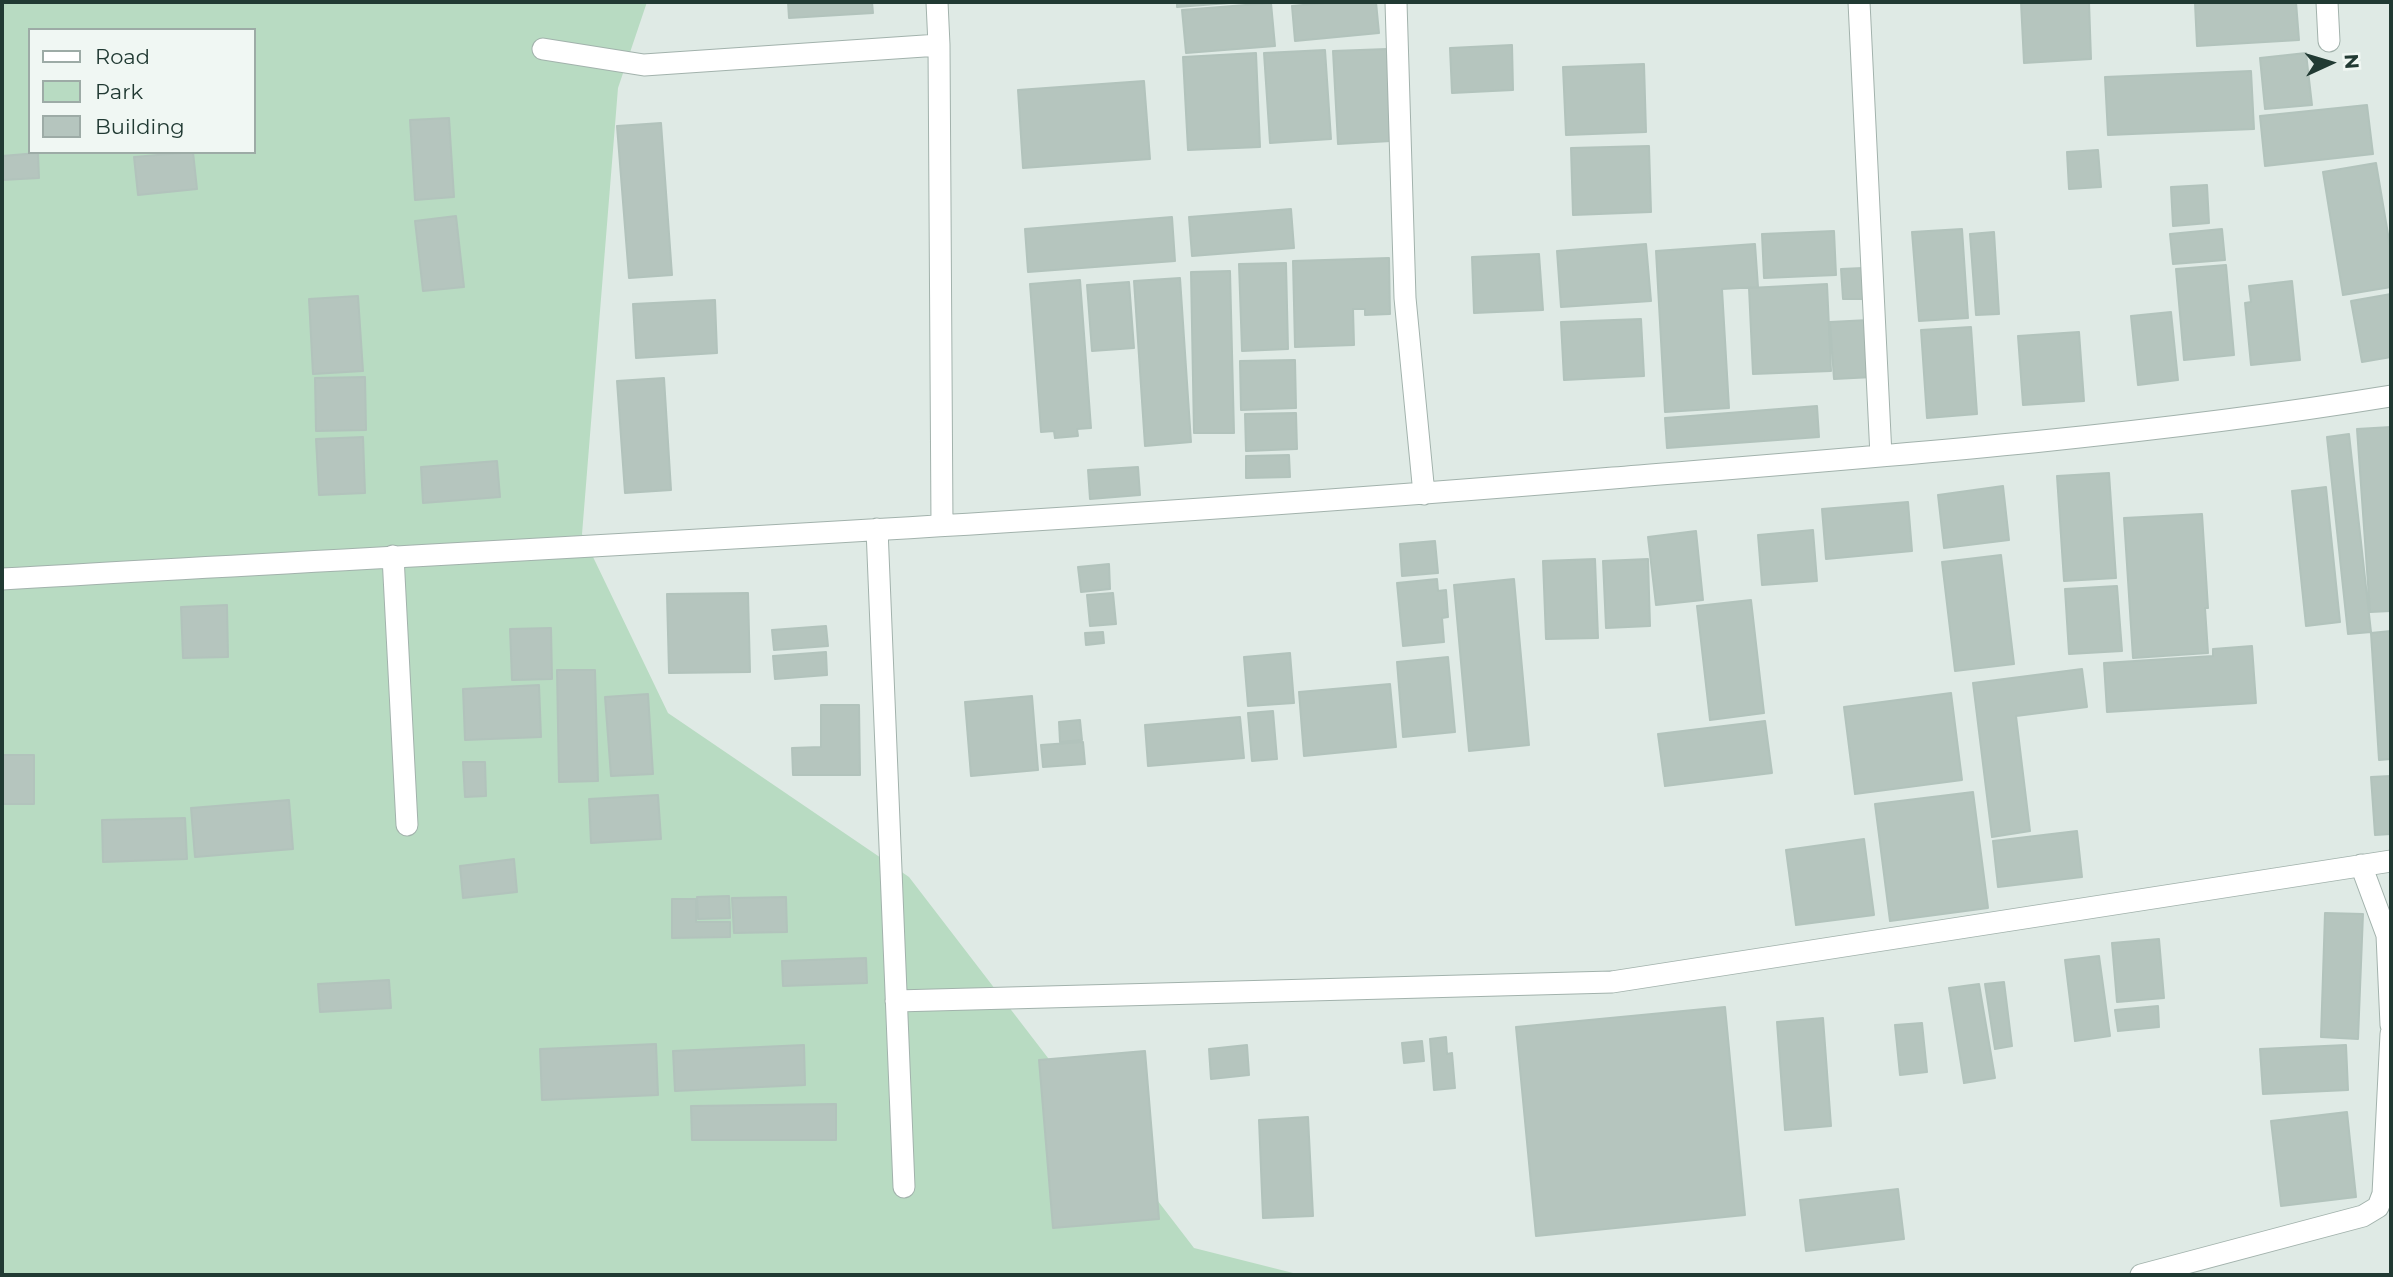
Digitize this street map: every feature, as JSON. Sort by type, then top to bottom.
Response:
[{"type":"street","points":[[937,2],[942,525]]},
{"type":"street","points":[[1396,2],[1405,298],[1424,494]]},
{"type":"street","points":[[1859,2],[1881,456]]},
{"type":"street","points":[[2327,2],[2329,41]]},
{"type":"street","points":[[543,49],[644,65],[939,45]]},
{"type":"street","points":[[2,579],[877,529],[1424,494],[1881,456],[2267,416],[2391,396]]},
{"type":"street","points":[[877,529],[904,1187]]},
{"type":"street","points":[[393,556],[407,825]]},
{"type":"street","points":[[896,1001],[1612,982],[2391,861]]},
{"type":"street","points":[[2361,864],[2387,935],[2391,1025]]},
{"type":"street","points":[[2141,1275],[2363,1216],[2378,1207],[2383,1194],[2391,1034]]},
{"type":"green space","points":[[2,2],[647,2],[618,88],[582,534],[668,713],[909,877],[1194,1248],[1301,1275],[2,1275]]},
{"type":"building","points":[[788,2],[872,2],[873,13],[789,18]]},
{"type":"building","points":[[1177,2],[1242,2],[1177,7]]},
{"type":"building","points":[[1376,2],[1379,33],[1295,41],[1292,6]]},
{"type":"building","points":[[2021,2],[2089,2],[2091,59],[2024,63]]},
{"type":"building","points":[[2296,2],[2299,40],[2197,46],[2195,3]]},
{"type":"building","points":[[1271,3],[1275,46],[1186,53],[1182,10]]},
{"type":"building","points":[[1512,45],[1513,90],[1452,93],[1450,48]]},
{"type":"building","points":[[1387,49],[1391,141],[1338,144],[1333,51]]},
{"type":"building","points":[[1325,50],[1331,139],[1270,143],[1264,53]]},
{"type":"building","points":[[1256,53],[1260,147],[1188,150],[1183,57]]},
{"type":"building","points":[[2306,53],[2312,105],[2265,109],[2260,58]]},
{"type":"building","points":[[1644,64],[1646,132],[1566,135],[1563,67]]},
{"type":"building","points":[[2251,71],[2254,129],[2108,135],[2105,77]]},
{"type":"building","points":[[1144,81],[1150,159],[1023,168],[1018,90]]},
{"type":"building","points":[[2367,105],[2373,154],[2265,166],[2260,116]]},
{"type":"building","points":[[449,118],[454,197],[415,200],[410,120]]},
{"type":"building","points":[[661,123],[672,275],[629,278],[617,126]]},
{"type":"building","points":[[1649,146],[1651,212],[1573,215],[1571,148]]},
{"type":"building","points":[[2098,150],[2101,187],[2069,189],[2067,152]]},
{"type":"building","points":[[38,154],[39,178],[2,180],[2,156]]},
{"type":"building","points":[[193,154],[197,189],[138,195],[134,157]]},
{"type":"building","points":[[2376,163],[2391,252],[2391,287],[2343,295],[2323,172]]},
{"type":"building","points":[[2207,185],[2209,223],[2173,226],[2171,187]]},
{"type":"building","points":[[1291,209],[1294,248],[1192,256],[1189,217]]},
{"type":"building","points":[[456,216],[464,287],[423,291],[415,221]]},
{"type":"building","points":[[1172,217],[1175,261],[1028,272],[1025,229]]},
{"type":"building","points":[[1962,229],[1968,318],[1919,321],[1912,232]]},
{"type":"building","points":[[2222,229],[2225,260],[2173,264],[2170,234]]},
{"type":"building","points":[[1834,231],[1836,275],[1764,278],[1762,234]]},
{"type":"building","points":[[1994,232],[1999,314],[1976,315],[1970,234]]},
{"type":"building","points":[[1646,244],[1651,301],[1561,307],[1557,251]]},
{"type":"building","points":[[1755,244],[1758,287],[1722,289],[1729,408],[1665,412],[1656,251]]},
{"type":"building","points":[[1539,254],[1543,310],[1474,313],[1472,257]]},
{"type":"building","points":[[1389,258],[1390,314],[1365,315],[1365,309],[1353,309],[1354,345],[1295,347],[1293,261]]},
{"type":"building","points":[[1286,263],[1288,349],[1242,351],[1239,264]]},
{"type":"building","points":[[2226,265],[2234,355],[2184,360],[2176,269]]},
{"type":"building","points":[[1863,268],[1864,299],[1843,299],[1841,269]]},
{"type":"building","points":[[1230,271],[1234,433],[1194,433],[1191,272]]},
{"type":"building","points":[[1180,278],[1191,442],[1145,446],[1134,281]]},
{"type":"building","points":[[1080,280],[1091,428],[1077,429],[1078,436],[1055,438],[1054,431],[1041,432],[1030,284]]},
{"type":"building","points":[[2292,281],[2300,360],[2251,365],[2245,303],[2251,302],[2249,286]]},
{"type":"building","points":[[1129,282],[1134,348],[1092,351],[1087,285]]},
{"type":"building","points":[[1827,284],[1831,371],[1753,374],[1749,288]]},
{"type":"building","points":[[2391,294],[2391,357],[2362,362],[2351,301]]},
{"type":"building","points":[[358,296],[363,371],[313,374],[309,299]]},
{"type":"building","points":[[715,300],[717,353],[636,358],[633,304]]},
{"type":"building","points":[[2171,312],[2178,380],[2138,385],[2131,316]]},
{"type":"building","points":[[1641,319],[1644,376],[1564,380],[1561,322]]},
{"type":"building","points":[[1869,320],[1873,377],[1834,379],[1830,322]]},
{"type":"building","points":[[1971,327],[1977,414],[1927,418],[1921,330]]},
{"type":"building","points":[[2079,332],[2084,401],[2023,405],[2018,336]]},
{"type":"building","points":[[1295,360],[1296,408],[1241,410],[1240,361]]},
{"type":"building","points":[[365,377],[366,430],[316,431],[315,378]]},
{"type":"building","points":[[664,378],[671,490],[625,493],[617,381]]},
{"type":"building","points":[[1817,406],[1819,437],[1667,448],[1665,418]]},
{"type":"building","points":[[1296,413],[1297,449],[1246,451],[1245,414]]},
{"type":"building","points":[[2391,427],[2391,611],[2370,612],[2357,429]]},
{"type":"building","points":[[2349,434],[2371,632],[2348,634],[2327,437]]},
{"type":"building","points":[[363,437],[365,493],[319,495],[316,439]]},
{"type":"building","points":[[1289,455],[1290,477],[1246,478],[1246,456]]},
{"type":"building","points":[[497,461],[500,497],[423,503],[421,467]]},
{"type":"building","points":[[1138,467],[1140,495],[1090,499],[1088,470]]},
{"type":"building","points":[[2109,473],[2116,578],[2064,581],[2057,476]]},
{"type":"building","points":[[2003,486],[2009,540],[1944,548],[1938,495]]},
{"type":"building","points":[[2326,487],[2340,622],[2306,626],[2292,491]]},
{"type":"building","points":[[1908,502],[1912,551],[1826,559],[1822,509]]},
{"type":"building","points":[[2202,514],[2208,653],[2133,658],[2124,518]]},
{"type":"building","points":[[1813,530],[1817,581],[1762,585],[1758,535]]},
{"type":"building","points":[[1696,531],[1703,600],[1656,605],[1648,537]]},
{"type":"building","points":[[1435,541],[1438,573],[1402,576],[1400,544]]},
{"type":"building","points":[[2001,555],[2014,664],[1955,671],[1942,562]]},
{"type":"building","points":[[1595,559],[1598,638],[1546,639],[1543,561]]},
{"type":"building","points":[[1648,559],[1650,626],[1606,628],[1603,561]]},
{"type":"building","points":[[1109,564],[1110,589],[1081,592],[1078,567]]},
{"type":"building","points":[[1437,579],[1438,591],[1446,590],[1448,617],[1442,618],[1444,642],[1403,646],[1397,583]]},
{"type":"building","points":[[1514,579],[1529,745],[1469,751],[1454,585]]},
{"type":"building","points":[[2117,586],[2122,651],[2069,654],[2065,589]]},
{"type":"building","points":[[748,593],[750,672],[669,673],[667,594]]},
{"type":"building","points":[[1113,593],[1116,624],[1090,626],[1087,595]]},
{"type":"building","points":[[1751,600],[1764,713],[1710,720],[1697,606]]},
{"type":"building","points":[[227,605],[228,657],[183,658],[181,607]]},
{"type":"building","points":[[826,626],[828,646],[774,650],[772,630]]},
{"type":"building","points":[[551,628],[552,679],[512,680],[510,629]]},
{"type":"building","points":[[2391,631],[2391,759],[2379,760],[2371,633]]},
{"type":"building","points":[[1103,632],[1104,643],[1086,645],[1085,633]]},
{"type":"building","points":[[2252,646],[2256,703],[2107,712],[2104,663],[2213,656],[2213,649]]},
{"type":"building","points":[[826,652],[827,675],[775,679],[773,656]]},
{"type":"building","points":[[1290,653],[1294,703],[1248,706],[1244,657]]},
{"type":"building","points":[[1448,657],[1455,732],[1403,737],[1397,662]]},
{"type":"building","points":[[2082,669],[2087,707],[2016,716],[2030,831],[1992,837],[1973,683]]},
{"type":"building","points":[[557,670],[595,670],[598,781],[559,782]]},
{"type":"building","points":[[1390,684],[1396,747],[1304,756],[1299,692]]},
{"type":"building","points":[[539,685],[541,737],[465,740],[463,689]]},
{"type":"building","points":[[1951,693],[1962,780],[1855,794],[1844,707]]},
{"type":"building","points":[[648,694],[653,774],[611,776],[605,697]]},
{"type":"building","points":[[1032,696],[1038,770],[971,776],[965,702]]},
{"type":"building","points":[[821,705],[859,705],[860,775],[793,775],[792,748],[821,747]]},
{"type":"building","points":[[1273,711],[1277,759],[1252,761],[1248,713]]},
{"type":"building","points":[[1240,717],[1244,758],[1148,766],[1145,725]]},
{"type":"building","points":[[1080,720],[1082,740],[1060,742],[1059,722]]},
{"type":"building","points":[[1765,721],[1772,773],[1665,786],[1658,734]]},
{"type":"building","points":[[1083,742],[1085,764],[1043,767],[1041,745]]},
{"type":"building","points":[[2,755],[34,755],[34,804],[2,804]]},
{"type":"building","points":[[463,762],[485,762],[486,796],[465,797]]},
{"type":"building","points":[[2391,776],[2391,834],[2375,835],[2371,777]]},
{"type":"building","points":[[1973,792],[1988,908],[1890,921],[1875,804]]},
{"type":"building","points":[[658,795],[661,839],[591,843],[589,799]]},
{"type":"building","points":[[289,800],[293,849],[195,857],[191,808]]},
{"type":"building","points":[[185,818],[187,859],[103,862],[102,820]]},
{"type":"building","points":[[2077,831],[2082,877],[1998,887],[1993,841]]},
{"type":"building","points":[[1864,839],[1874,915],[1796,925],[1786,850]]},
{"type":"building","points":[[514,859],[517,892],[463,898],[460,866]]},
{"type":"building","points":[[729,896],[730,918],[698,919],[697,897]]},
{"type":"building","points":[[786,897],[787,932],[734,933],[732,898]]},
{"type":"building","points":[[672,899],[696,899],[696,922],[730,922],[730,937],[672,938]]},
{"type":"building","points":[[2325,913],[2363,914],[2358,1039],[2321,1037]]},
{"type":"building","points":[[2159,939],[2164,998],[2117,1002],[2112,943]]},
{"type":"building","points":[[2099,956],[2110,1036],[2075,1041],[2065,960]]},
{"type":"building","points":[[866,958],[867,983],[783,986],[782,961]]},
{"type":"building","points":[[389,980],[391,1008],[320,1012],[318,984]]},
{"type":"building","points":[[2004,982],[2012,1046],[1995,1049],[1985,984]]},
{"type":"building","points":[[1979,984],[1995,1078],[1964,1083],[1949,988]]},
{"type":"building","points":[[2158,1006],[2159,1027],[2118,1031],[2115,1010]]},
{"type":"building","points":[[1725,1007],[1745,1215],[1536,1236],[1516,1027]]},
{"type":"building","points":[[1823,1018],[1831,1126],[1785,1130],[1777,1022]]},
{"type":"building","points":[[1922,1023],[1927,1072],[1900,1075],[1895,1025]]},
{"type":"building","points":[[1446,1037],[1447,1054],[1452,1053],[1455,1088],[1434,1090],[1430,1039]]},
{"type":"building","points":[[1422,1041],[1424,1061],[1404,1063],[1402,1043]]},
{"type":"building","points":[[656,1044],[658,1095],[542,1100],[540,1049]]},
{"type":"building","points":[[804,1045],[805,1085],[675,1091],[673,1051]]},
{"type":"building","points":[[1247,1045],[1249,1075],[1211,1079],[1209,1049]]},
{"type":"building","points":[[2346,1045],[2348,1090],[2263,1094],[2260,1049]]},
{"type":"building","points":[[1145,1051],[1159,1219],[1053,1228],[1039,1060]]},
{"type":"building","points":[[836,1104],[836,1140],[692,1140],[691,1106]]},
{"type":"building","points":[[2347,1112],[2356,1197],[2281,1206],[2271,1121]]},
{"type":"building","points":[[1308,1117],[1313,1216],[1263,1218],[1259,1120]]},
{"type":"building","points":[[1898,1189],[1904,1239],[1806,1251],[1800,1200]]}]
